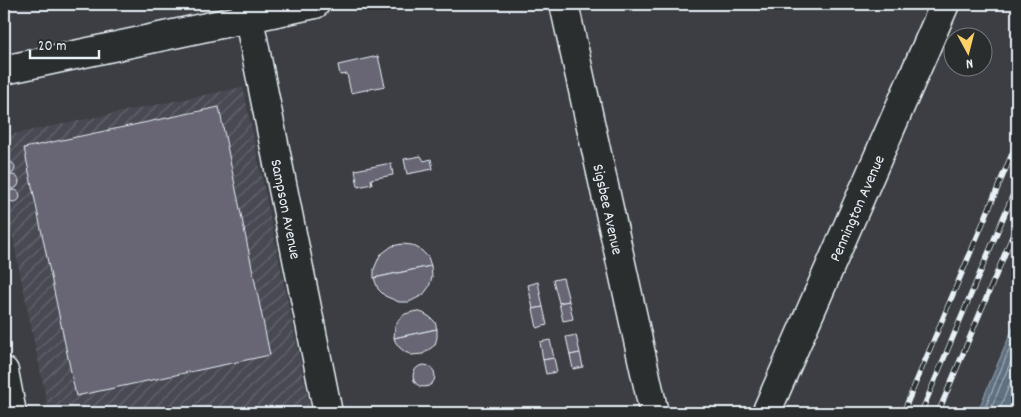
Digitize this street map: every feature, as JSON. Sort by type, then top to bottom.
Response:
[{"type":"street","points":[[4,70],[247,11],[315,4]]},
{"type":"street","name":"Sigsbee Avenue","points":[[564,4],[654,413]]},
{"type":"street","name":"Pennington Avenue","points":[[766,413],[945,4]]},
{"type":"street","name":"Sampson Avenue","points":[[247,11],[328,413]]},
{"type":"street","points":[[4,371],[12,413]]},
{"type":"shaded area","points":[[243,87],[311,413],[49,413],[4,196],[4,136]]},
{"type":"water","points":[[1017,318],[1017,413],[977,413]]},
{"type":"building","points":[[378,56],[385,86],[351,93],[347,74],[340,75],[338,65]]},
{"type":"building","points":[[219,107],[270,355],[76,396],[24,148]]},
{"type":"building","points":[[421,156],[424,161],[431,159],[433,169],[407,174],[404,159]]},
{"type":"building","points":[[9,162],[15,168],[9,174],[3,168]]},
{"type":"building","points":[[391,163],[393,175],[371,179],[372,184],[358,187],[355,170]]},
{"type":"building","points":[[9,175],[15,175],[19,182],[15,189],[9,189],[5,185],[5,179]]},
{"type":"building","points":[[12,190],[16,190],[20,196],[16,202],[12,202],[8,198],[8,194]]},
{"type":"building","points":[[412,245],[421,250],[428,257],[431,266],[374,278],[374,269],[380,255],[392,246]]},
{"type":"building","points":[[431,266],[432,277],[429,287],[423,295],[409,302],[399,302],[385,296],[378,289],[374,278]]},
{"type":"building","points":[[563,278],[569,301],[559,303],[553,280]]},
{"type":"building","points":[[538,282],[543,307],[533,309],[528,285]]},
{"type":"building","points":[[569,301],[573,319],[563,321],[559,303]]},
{"type":"building","points":[[543,307],[547,325],[537,328],[533,309]]},
{"type":"building","points":[[416,311],[430,317],[435,322],[437,329],[394,338],[395,326],[399,319],[405,314]]},
{"type":"building","points":[[437,329],[435,345],[423,354],[412,355],[405,352],[399,347],[394,338]]},
{"type":"building","points":[[576,335],[580,353],[570,355],[566,337]]},
{"type":"building","points":[[550,340],[554,358],[543,360],[540,342]]},
{"type":"building","points":[[580,353],[583,367],[573,369],[570,355]]},
{"type":"building","points":[[554,358],[557,372],[546,374],[543,360]]},
{"type":"building","points":[[424,365],[432,368],[435,376],[432,384],[424,387],[416,384],[413,376],[416,368]]},
{"type":"railway","points":[[903,413],[1017,142]]},
{"type":"railway","points":[[921,413],[1017,185]]},
{"type":"railway","points":[[938,413],[1017,225]]}]
